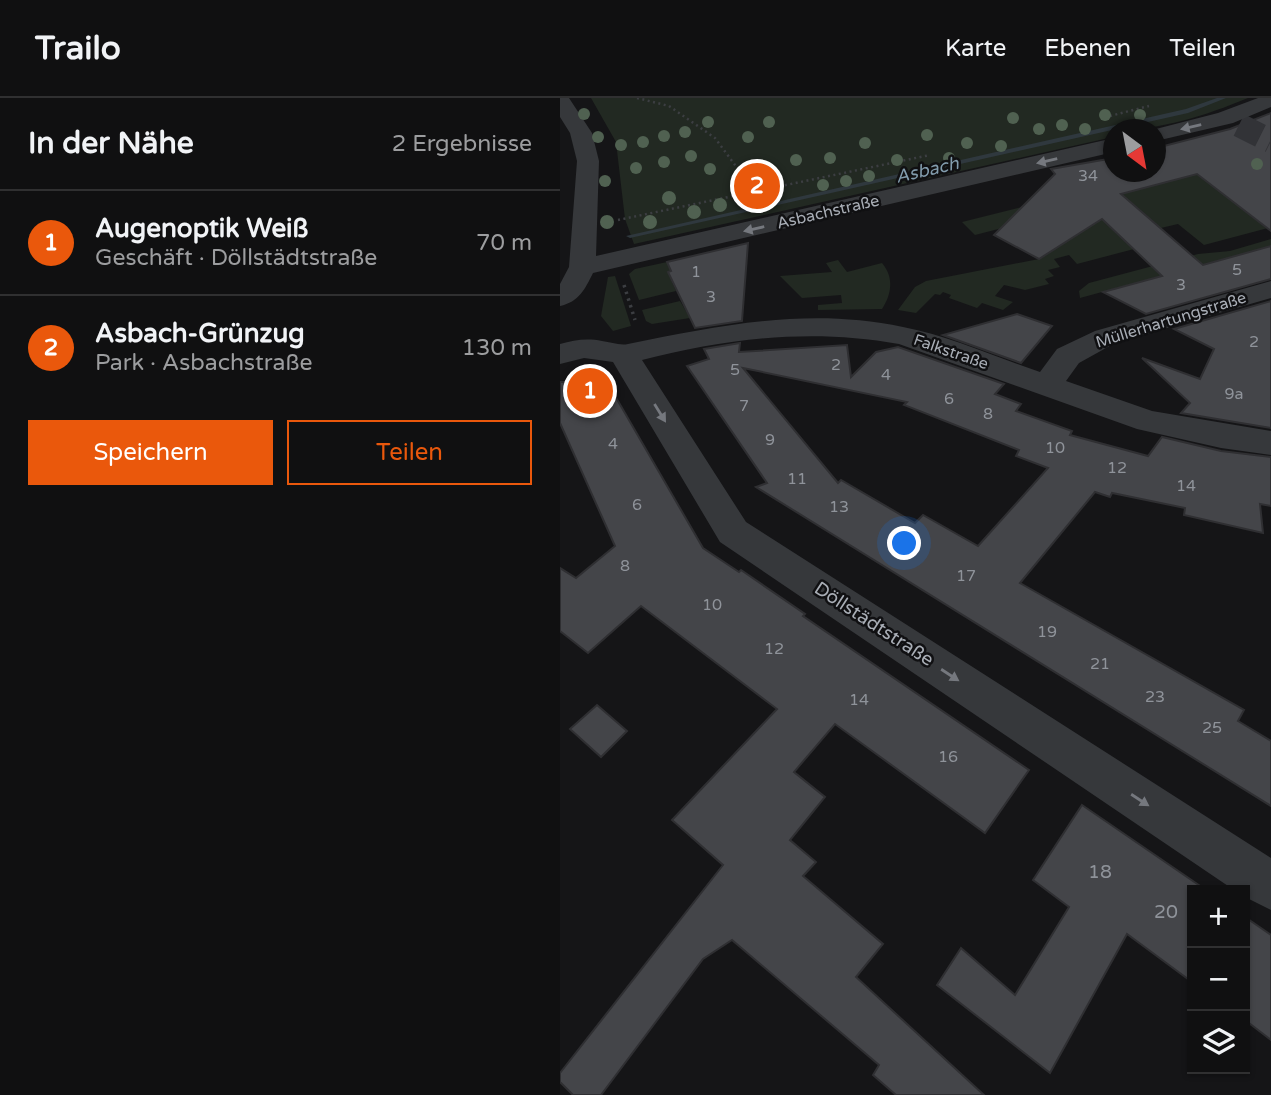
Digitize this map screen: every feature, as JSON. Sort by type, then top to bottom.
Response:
[{"type":"street","points":[[560,100],[568,109],[586,147],[585,246],[582,267],[571,289],[560,298]]},
{"type":"street","points":[[1166,133],[1232,122],[1271,100]]},
{"type":"street","name":"Asbachstraße","points":[[582,267],[1103,148]]},
{"type":"street","name":"Müllerhartungstraße","points":[[1047,385],[1068,356],[1105,337],[1271,289]]},
{"type":"street","points":[[560,306],[564,352],[598,349],[624,355]]},
{"type":"street","name":"Falkstraße","points":[[624,355],[724,332],[852,326],[905,336],[1148,421],[1271,443]]},
{"type":"street","name":"Döllstädtstraße","points":[[624,355],[733,532],[1271,886]]},
{"type":"path","points":[[637,98],[669,106],[715,138],[755,192]]},
{"type":"path","points":[[1106,117],[1150,106]]},
{"type":"path","points":[[618,220],[930,155]]},
{"type":"path","points":[[624,355],[637,326],[620,274],[626,258]]},
{"type":"shaded area","points":[[591,98],[1248,98],[1215,111],[1166,124],[1166,119],[1103,119],[1103,139],[634,244],[625,219],[616,142]]},
{"type":"shaded area","points":[[1270,169],[1271,204],[1268,228],[1204,245],[1178,224],[1122,237],[1134,249],[1077,264],[1069,255],[1054,259],[1060,267],[1048,270],[1054,276],[1045,279],[1049,284],[1025,290],[1004,285],[995,296],[1013,302],[1003,310],[982,303],[977,308],[949,298],[951,295],[943,292],[940,295],[935,294],[916,313],[898,310],[915,287],[926,281],[1039,259],[1052,250],[1010,226],[975,235],[962,222],[1082,192],[1121,194],[1194,174]]},
{"type":"shaded area","points":[[1271,239],[1271,246],[1080,298],[1079,291],[1089,283],[1198,254],[1230,251]]},
{"type":"shaded area","points":[[838,260],[847,272],[882,263],[886,268],[890,286],[882,309],[818,310],[818,305],[842,303],[841,295],[802,298],[780,276],[832,272],[826,263]]},
{"type":"shaded area","points":[[667,262],[671,272],[668,273],[676,291],[639,300],[629,274],[635,269]]},
{"type":"shaded area","points":[[615,276],[631,326],[613,331],[601,316],[608,277]]},
{"type":"shaded area","points":[[680,301],[690,318],[652,324],[646,321],[642,310]]},
{"type":"building","points":[[1271,113],[1271,231],[1197,174],[1121,194],[1203,265],[1271,246],[1271,279],[1146,314],[1103,292],[1162,276],[1102,219],[1039,259],[994,235],[1055,174],[1051,169],[1103,160],[1103,182],[1166,182],[1166,145],[1230,129]]},
{"type":"building","points":[[748,243],[742,321],[695,328],[668,272],[671,271],[667,262]]},
{"type":"building","points":[[1271,301],[1271,428],[1181,413],[1190,403],[1142,358],[1200,379],[1214,349],[1174,329]]},
{"type":"building","points":[[1017,314],[1052,326],[1021,363],[943,335]]},
{"type":"building","points":[[740,343],[739,352],[847,345],[851,377],[876,352],[898,347],[1004,384],[995,394],[1021,404],[1016,411],[1072,431],[1070,435],[1148,456],[1162,437],[1221,451],[1271,457],[1271,506],[1260,504],[1263,533],[1184,515],[1185,508],[1112,493],[1110,497],[1095,492],[1020,583],[1244,710],[1238,721],[1271,741],[1271,806],[756,487],[767,483],[687,366],[709,359],[704,349]],"holes":[[[743,368],[907,402],[904,405],[1019,450],[1016,456],[1048,468],[978,546],[923,515],[915,523],[841,480],[838,483]]]},
{"type":"building","points":[[560,382],[607,382],[703,548],[739,572],[741,570],[805,614],[803,616],[1029,770],[985,833],[835,724],[794,772],[825,797],[790,840],[816,862],[803,876],[883,944],[856,977],[984,1095],[896,1095],[873,1075],[879,1065],[732,940],[703,959],[601,1095],[573,1095],[560,1082],[560,1073],[723,865],[672,820],[777,709],[641,606],[588,653],[560,631],[560,568],[576,578],[615,546],[560,423]]},
{"type":"building","points":[[597,705],[627,731],[601,757],[570,729]]},
{"type":"building","points":[[1082,805],[1199,885],[1187,885],[1187,978],[1127,934],[1050,1073],[937,985],[961,948],[1015,995],[1069,907],[1033,880]]},
{"type":"building","points":[[1250,920],[1271,935],[1271,1040],[1250,1024]]},
{"type":"waterway","name":"Asbach","points":[[630,236],[1188,111],[1223,98]]},
{"type":"tunnel","points":[[1239,125],[1271,141]]},
{"type":"place","name":"Asbach-Grünzug","points":[[757,186]]},
{"type":"place","name":"Augenoptik Weiß","points":[[590,391]]}]
